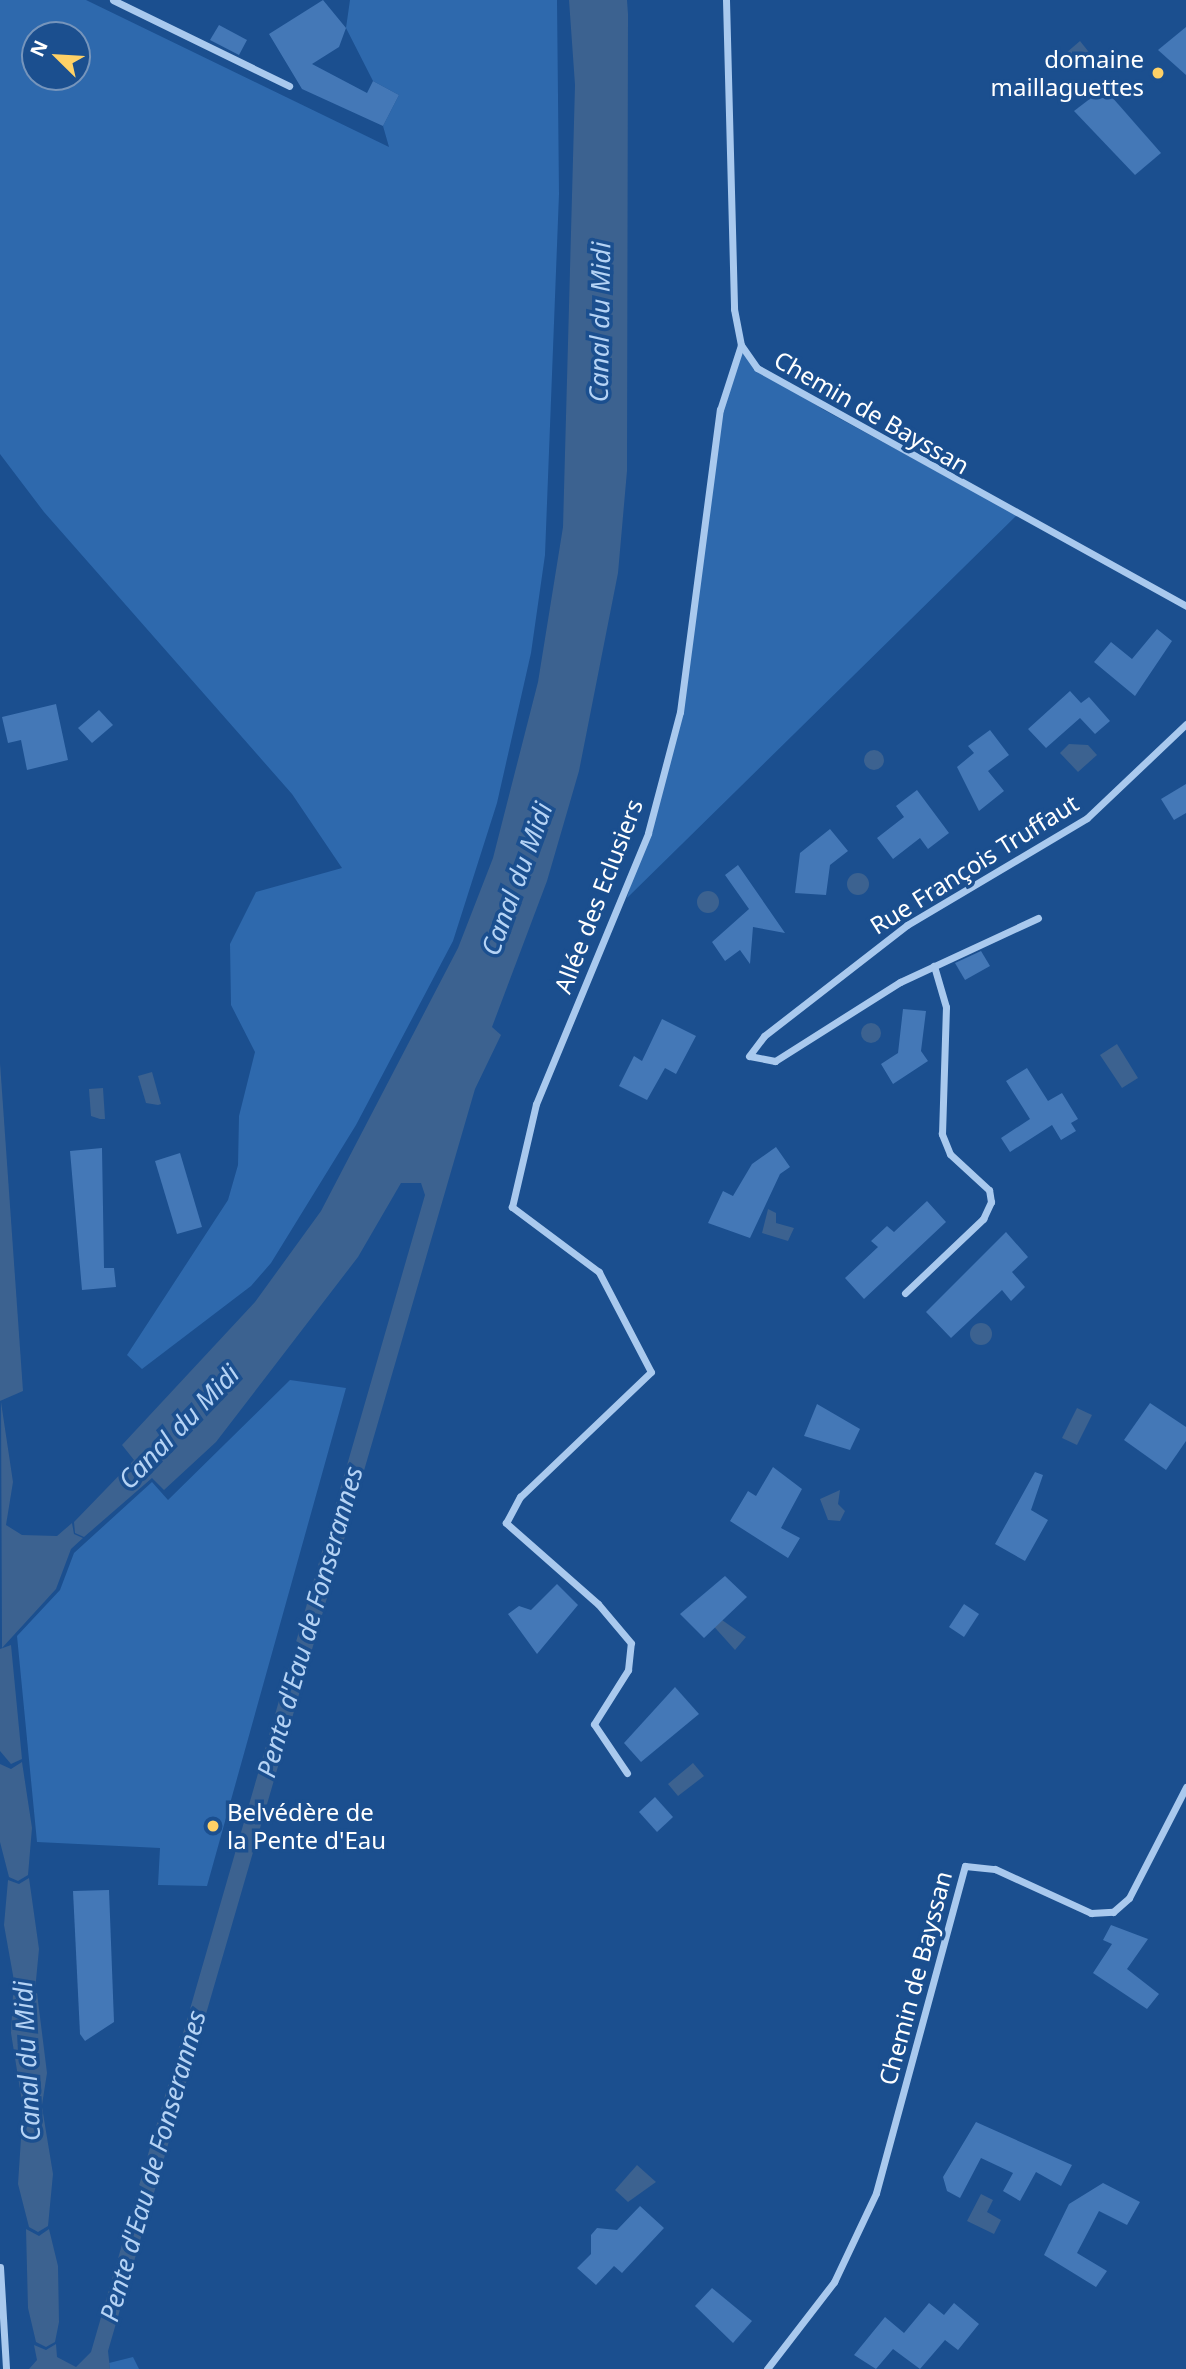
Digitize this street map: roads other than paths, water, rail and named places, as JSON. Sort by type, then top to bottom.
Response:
[{"type":"street","points":[[113,0],[289,86]]},
{"type":"street","name":"Chemin de Bayssan","points":[[726,0],[734,309],[741,345],[757,368],[824,410],[1186,606]]},
{"type":"street","name":"Allée des Eclusiers","points":[[627,1773],[594,1724],[628,1670],[631,1643],[598,1604],[506,1523],[520,1497],[651,1372],[599,1272],[512,1207],[536,1104],[648,833],[680,712],[720,410],[741,345]]},
{"type":"street","name":"Rue François Truffaut","points":[[1038,918],[934,966],[775,1061],[749,1056],[764,1036],[907,925],[1087,818],[1186,724]]},
{"type":"street","points":[[905,1293],[983,1219],[992,1202],[989,1190],[950,1154],[942,1134],[946,1007],[934,966]]},
{"type":"street","name":"Chemin de Bayssan","points":[[767,2369],[834,2282],[876,2193],[965,1866],[995,1869],[1091,1913],[1113,1912],[1129,1898],[1186,1787]]},
{"type":"street","points":[[0,2267],[6,2369]]},
{"type":"water","points":[[569,0],[627,0],[628,14],[627,471],[618,573],[579,771],[547,881],[492,1027],[501,1035],[475,1089],[108,2351],[110,2369],[29,2369],[37,2360],[34,2345],[46,2350],[56,2344],[57,2357],[76,2367],[91,2352],[425,1195],[421,1183],[401,1183],[358,1257],[216,1442],[164,1490],[152,1478],[84,1537],[75,1533],[74,1522],[134,1460],[122,1445],[255,1302],[321,1211],[458,948],[493,858],[538,682],[563,527],[575,85]]},
{"type":"water","points":[[1080,41],[1092,56],[1067,69],[1059,59]]},
{"type":"water","points":[[1069,744],[1088,745],[1097,755],[1078,772],[1060,753]]},
{"type":"water","points":[[874,750],[881,753],[884,760],[881,767],[874,770],[867,767],[864,760],[867,753]]},
{"type":"water","points":[[858,873],[866,876],[869,884],[866,892],[858,895],[850,892],[847,884],[850,876]]},
{"type":"water","points":[[708,891],[716,894],[719,902],[716,910],[708,913],[700,910],[697,902],[700,894]]},
{"type":"water","points":[[871,1023],[878,1026],[881,1033],[878,1040],[871,1043],[864,1040],[861,1033],[864,1026]]},
{"type":"water","points":[[1117,1044],[1138,1078],[1122,1088],[1100,1055]]},
{"type":"water","points":[[0,1063],[23,1391],[0,1401]]},
{"type":"water","points":[[152,1072],[161,1104],[158,1105],[146,1103],[138,1076]]},
{"type":"water","points":[[103,1088],[105,1119],[100,1119],[91,1116],[89,1089]]},
{"type":"water","points":[[768,1209],[776,1213],[776,1223],[794,1228],[788,1241],[762,1233]]},
{"type":"water","points":[[981,1323],[991,1330],[992,1334],[985,1344],[981,1345],[971,1338],[970,1334],[977,1324]]},
{"type":"water","points":[[1,1402],[13,1482],[6,1525],[22,1535],[57,1536],[72,1523],[74,1534],[83,1538],[71,1549],[56,1589],[2,1648]]},
{"type":"water","points":[[1077,1408],[1092,1415],[1077,1445],[1062,1438]]},
{"type":"water","points":[[840,1490],[838,1504],[845,1511],[840,1521],[828,1520],[820,1499]]},
{"type":"water","points":[[715,1615],[746,1637],[735,1650],[709,1621]]},
{"type":"water","points":[[11,1645],[22,1759],[11,1764],[0,1751],[0,1649]]},
{"type":"water","points":[[22,1762],[32,1828],[28,1875],[18,1881],[9,1877],[0,1842],[0,1764],[11,1769]]},
{"type":"water","points":[[693,1763],[704,1776],[678,1796],[668,1784]]},
{"type":"water","points":[[29,1878],[39,1949],[35,1991],[25,1996],[16,1992],[4,1925],[8,1880],[19,1884]]},
{"type":"water","name":"Canal du Midi","points":[[37,1993],[47,2073],[42,2105],[32,2114],[42,2107],[53,2174],[48,2226],[38,2232],[29,2227],[18,2184],[23,2108],[11,2033],[13,1995],[26,2000]]},
{"type":"water","points":[[637,2165],[656,2182],[628,2202],[615,2190]]},
{"type":"water","points":[[981,2194],[993,2200],[987,2212],[1001,2220],[994,2234],[967,2221]]},
{"type":"water","points":[[26,2229],[39,2236],[49,2229],[58,2266],[59,2322],[55,2342],[46,2347],[36,2342],[28,2308]]},
{"type":"place","name":"domaine maillaguettes","points":[[1158,73]]},
{"type":"place","name":"Belvédère de la Pente d'Eau","points":[[213,1826]]},
{"type":"water label","name":"Pente d'Eau de Fonserannes","points":[[310,1622]]},
{"type":"water label","name":"Pente d'Eau de Fonserannes","points":[[153,2166]]}]
